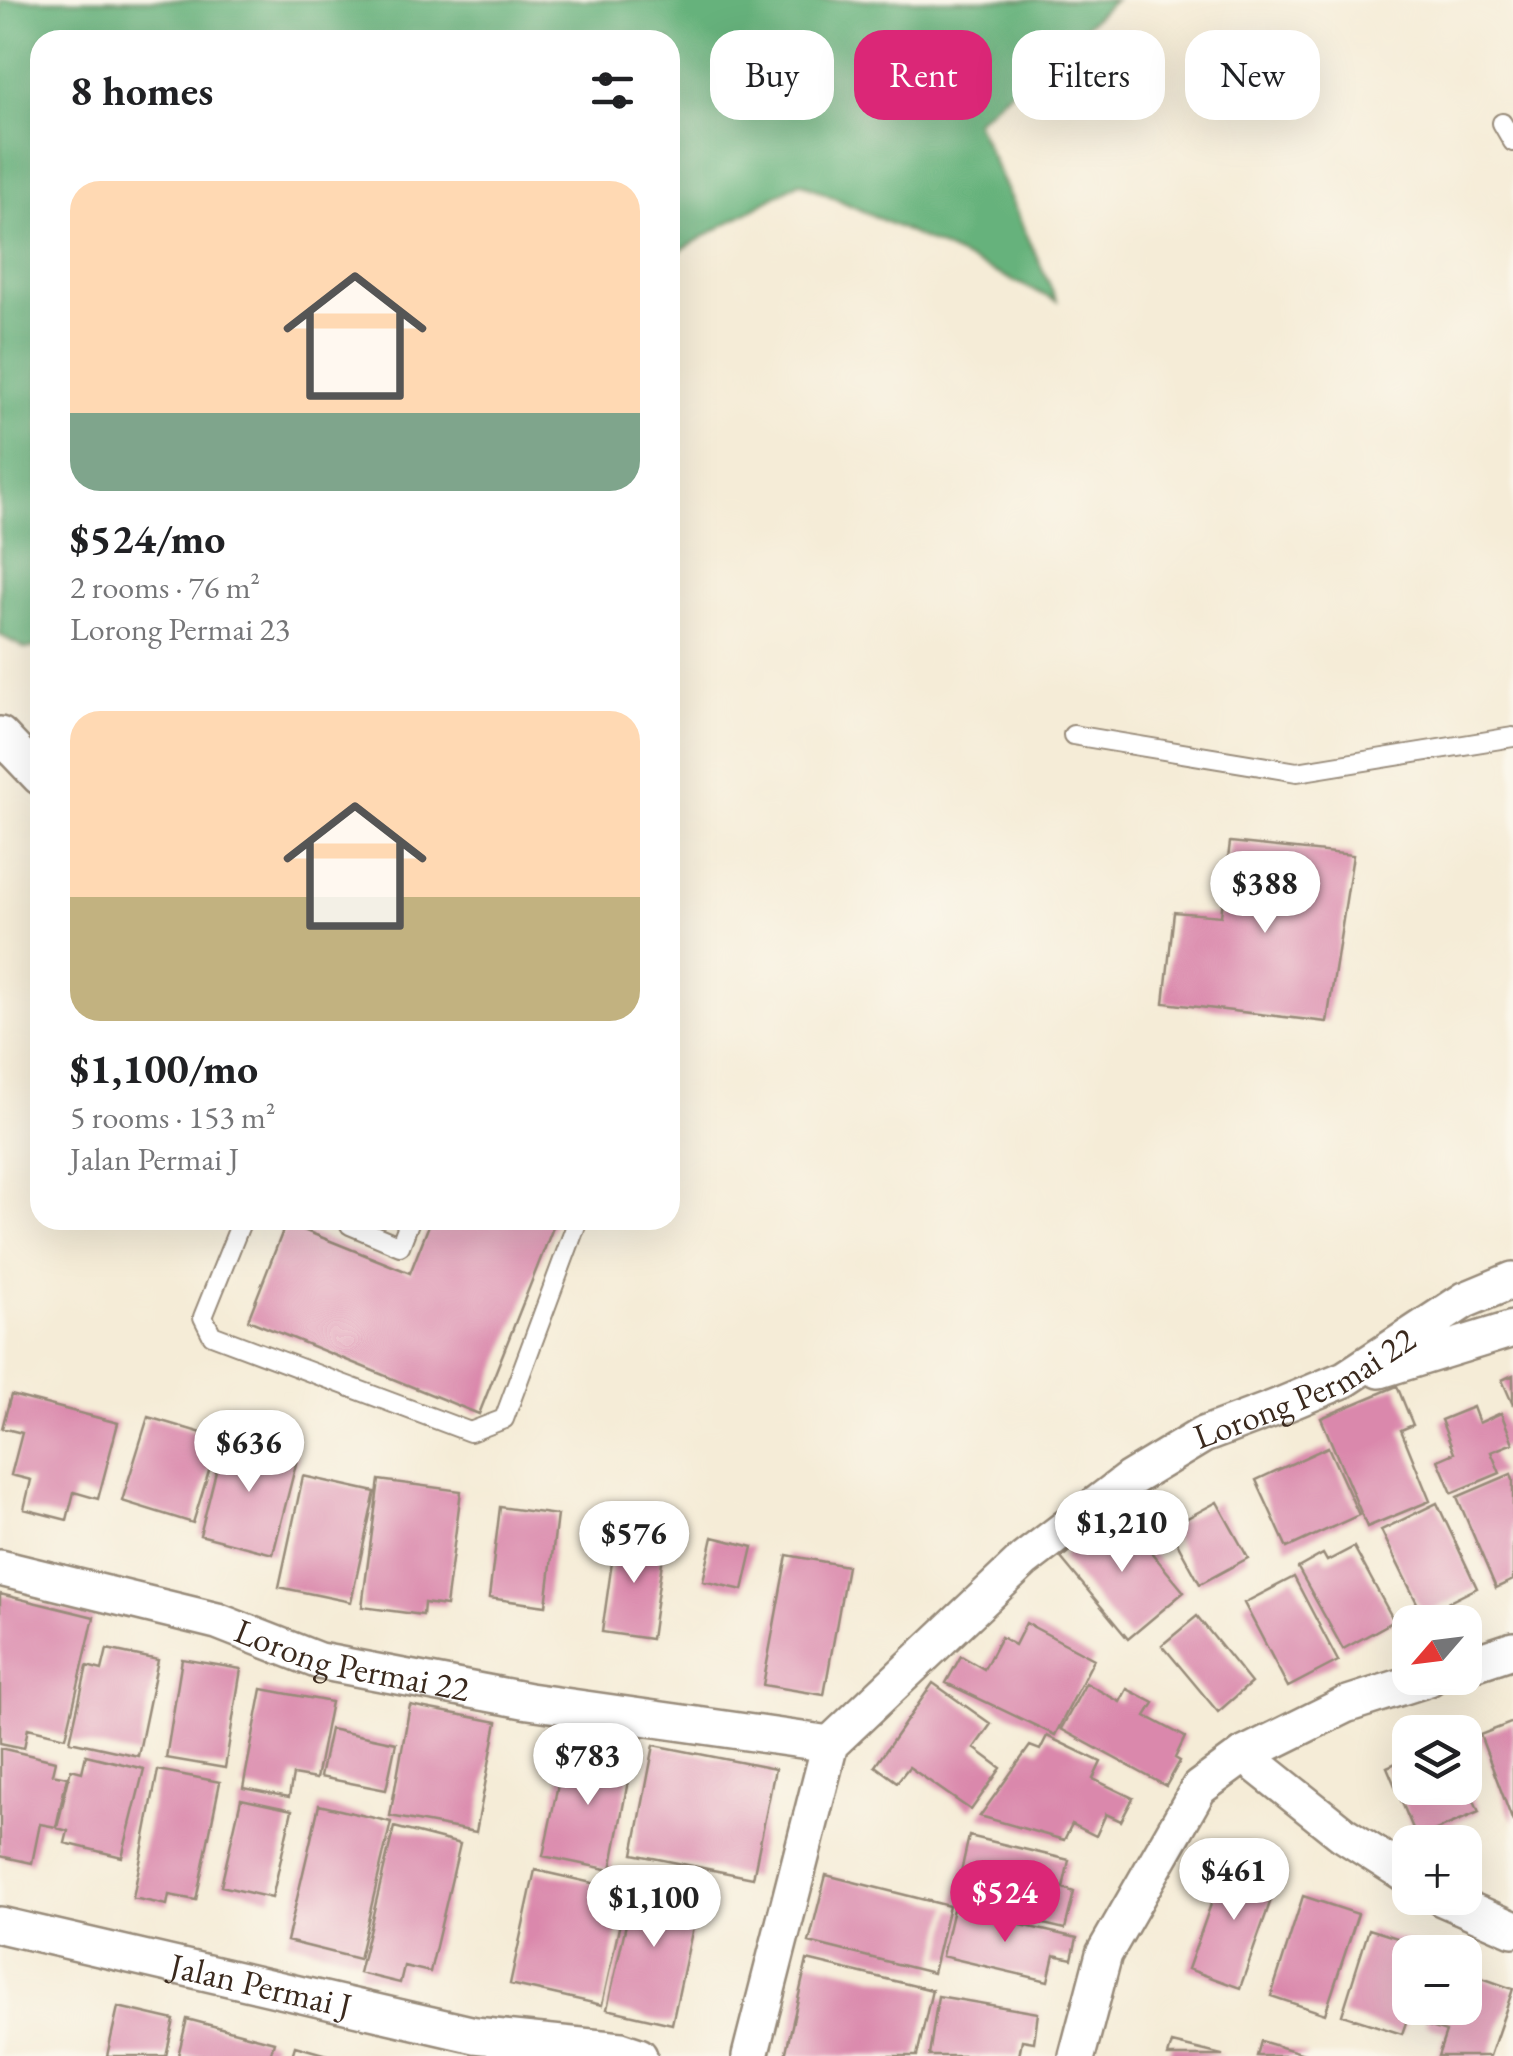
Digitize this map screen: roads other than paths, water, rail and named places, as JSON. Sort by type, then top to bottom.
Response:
[{"type":"street","points":[[0,735],[30,766]]},
{"type":"street","name":"Lorong Permai 22","points":[[0,1568],[217,1621],[320,1661],[529,1701],[830,1744],[1024,1560],[1130,1478],[1203,1435],[1345,1379],[1466,1300],[1513,1280]]},
{"type":"street","points":[[1345,1379],[1513,1329]]},
{"type":"street","points":[[1482,1660],[1513,1650]]},
{"type":"street","points":[[1076,2056],[1104,1954],[1198,1788],[1244,1755],[1346,1705],[1392,1690]]},
{"type":"street","points":[[750,2056],[830,1744]]},
{"type":"street","points":[[1244,1755],[1343,1834],[1392,1865]]},
{"type":"street","points":[[1481,1915],[1513,1929]]},
{"type":"street","name":"Jalan Permai J","points":[[0,1924],[475,2035],[621,2050],[639,2056]]},
{"type":"lane","points":[[1502,122],[1513,142]]},
{"type":"lane","points":[[1074,735],[1297,772],[1513,737]]},
{"type":"lane","points":[[238,1230],[203,1317],[212,1335],[470,1432],[504,1418],[574,1230]]},
{"type":"lane","points":[[365,1230],[400,1246],[406,1230]]}]
